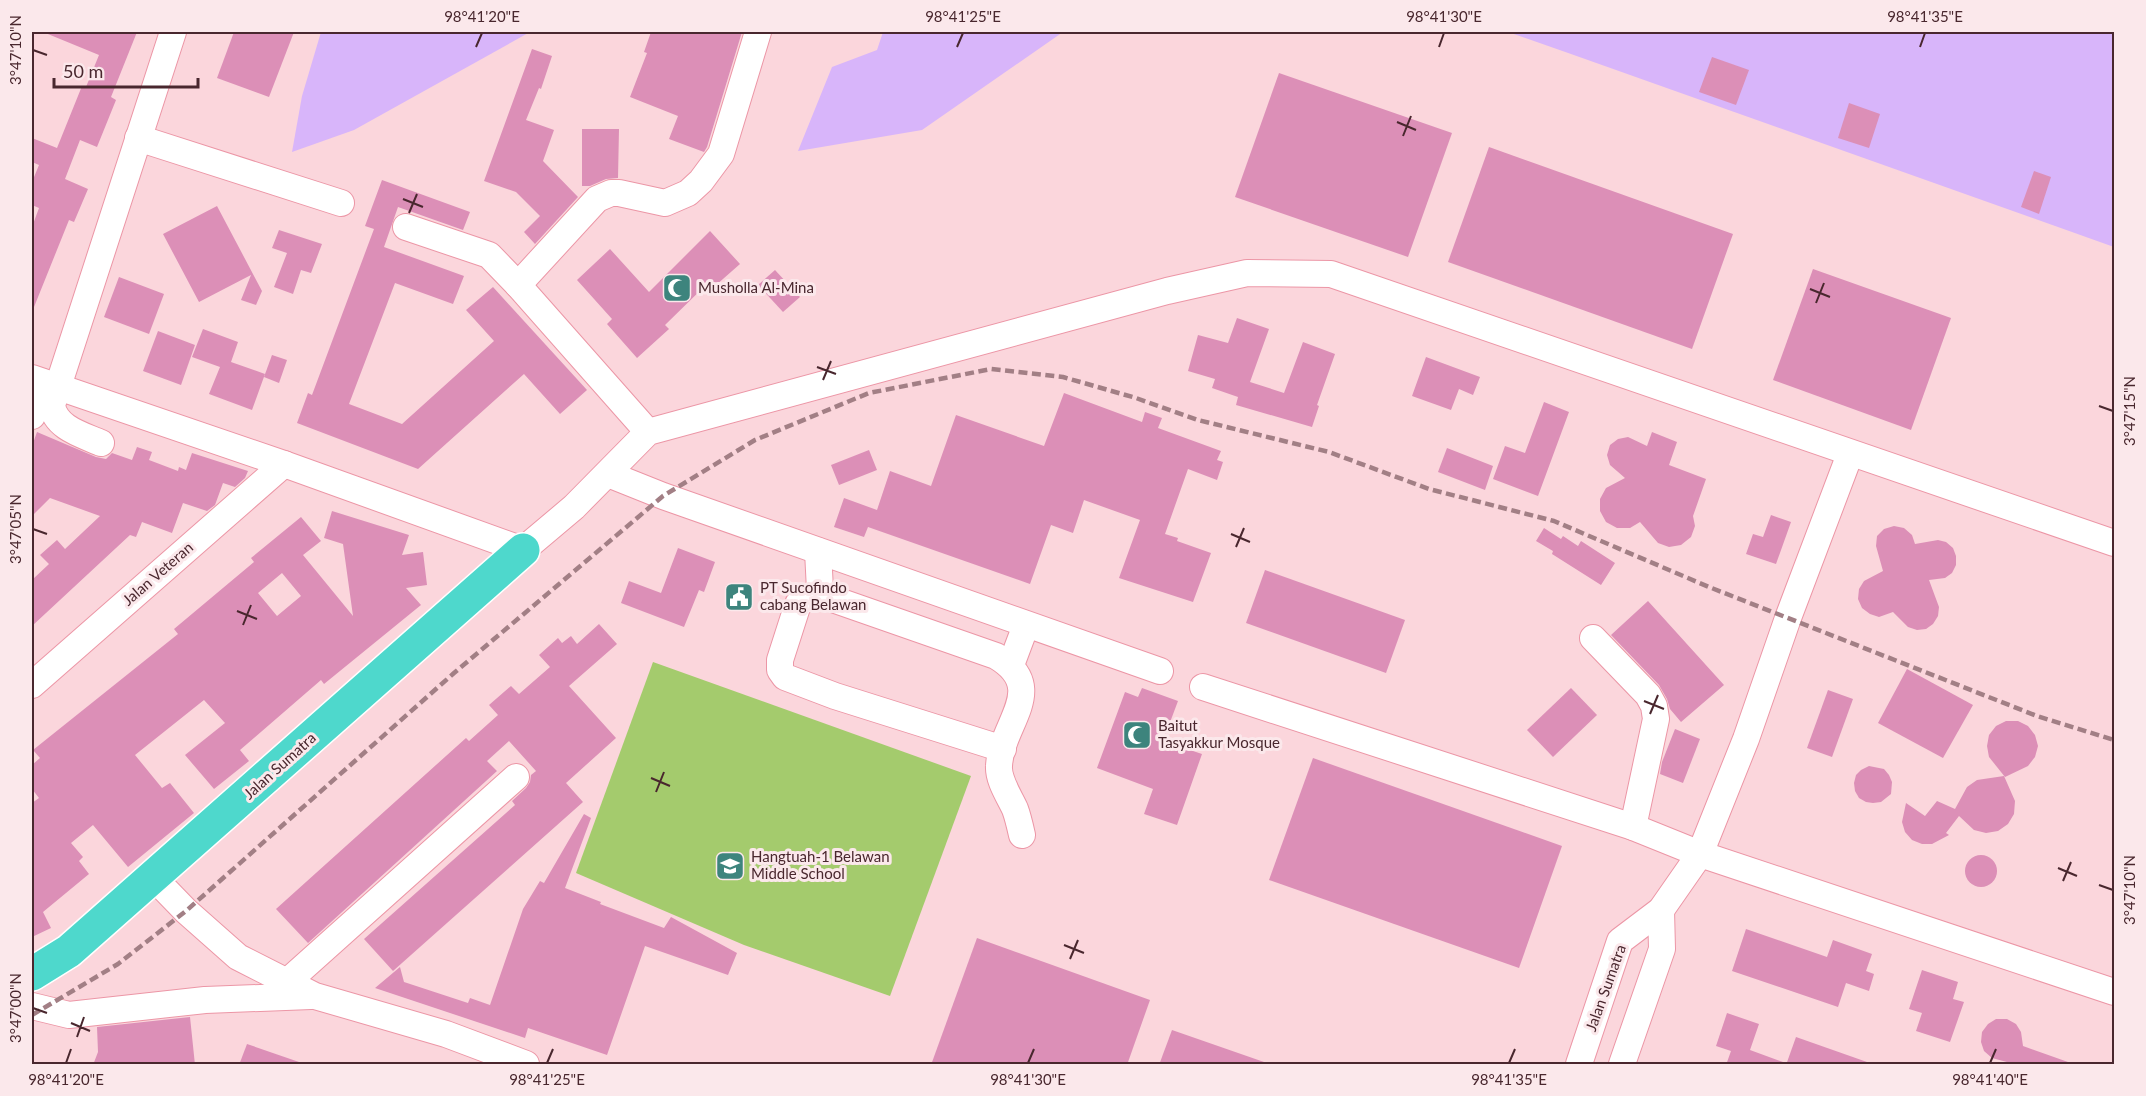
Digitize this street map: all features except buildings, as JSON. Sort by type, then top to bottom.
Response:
[{"type":"highway","name":"Jalan Sumatra","points":[[32,974],[69,951],[154,878],[524,550]]},
{"type":"street","points":[[32,416],[43,382],[138,138],[174,32]]},
{"type":"street","points":[[518,285],[597,199],[611,193],[620,193],[665,203],[688,194],[701,181],[721,154],[758,32]]},
{"type":"street","points":[[138,138],[341,203]]},
{"type":"street","points":[[406,227],[489,255],[648,432]]},
{"type":"street","points":[[43,382],[284,464],[524,550],[608,474],[648,432],[1167,291],[1247,273],[1331,274],[1850,454],[2115,543]]},
{"type":"street","points":[[43,382],[58,420],[65,426],[101,443]]},
{"type":"street","name":"Jalan Sumatra","points":[[1579,1065],[1620,941],[1661,910],[1701,854],[1746,739],[1788,618],[1850,454]]},
{"type":"street","name":"Jalan Veteran","points":[[32,685],[284,464]]},
{"type":"street","points":[[608,474],[663,496],[1160,671]]},
{"type":"street","points":[[818,551],[820,590],[824,596]]},
{"type":"street","points":[[1003,749],[835,696],[785,677],[780,670],[780,660],[798,604],[811,596],[824,596],[996,656],[1011,665],[1021,681],[1021,697],[998,767],[1023,835]]},
{"type":"street","points":[[1011,665],[1026,625]]},
{"type":"street","points":[[1593,638],[1648,695],[1654,706],[1656,720],[1633,827]]},
{"type":"street","points":[[1203,687],[1633,827],[1701,854],[2115,992]]},
{"type":"street","points":[[287,982],[516,777]]},
{"type":"street","points":[[154,878],[186,911],[238,957],[287,982],[315,996],[446,1034],[526,1065]]},
{"type":"street","points":[[1622,1065],[1662,949],[1661,910]]},
{"type":"street","points":[[32,1006],[69,1015],[205,1000],[315,996]]},
{"type":"green space","points":[[653,662],[971,776],[890,996],[744,945],[576,873]]},
{"type":"shaded area","points":[[321,32],[530,32],[354,130],[292,152],[302,96]]},
{"type":"shaded area","points":[[883,32],[1063,32],[922,130],[798,151],[832,67],[877,50]]},
{"type":"shaded area","points":[[1508,32],[2114,32],[2114,247],[1571,54]]},
{"type":"railway","points":[[32,1015],[118,964],[186,911],[454,673],[663,496],[755,440],[869,393],[991,369],[1063,377],[1136,398],[1198,420],[1329,452],[1429,489],[1554,521],[1709,587],[2037,716],[2114,740]]},
{"type":"place","name":"Musholla Al-Mina","points":[[677,288]]},
{"type":"place","name":"PT Sucofindo cabang Belawan","points":[[739,597]]},
{"type":"place","name":"Baitut Tasyakkur Mosque","points":[[1137,735]]},
{"type":"place","name":"Hangtuah-1 Belawan Middle School","points":[[730,866]]}]
